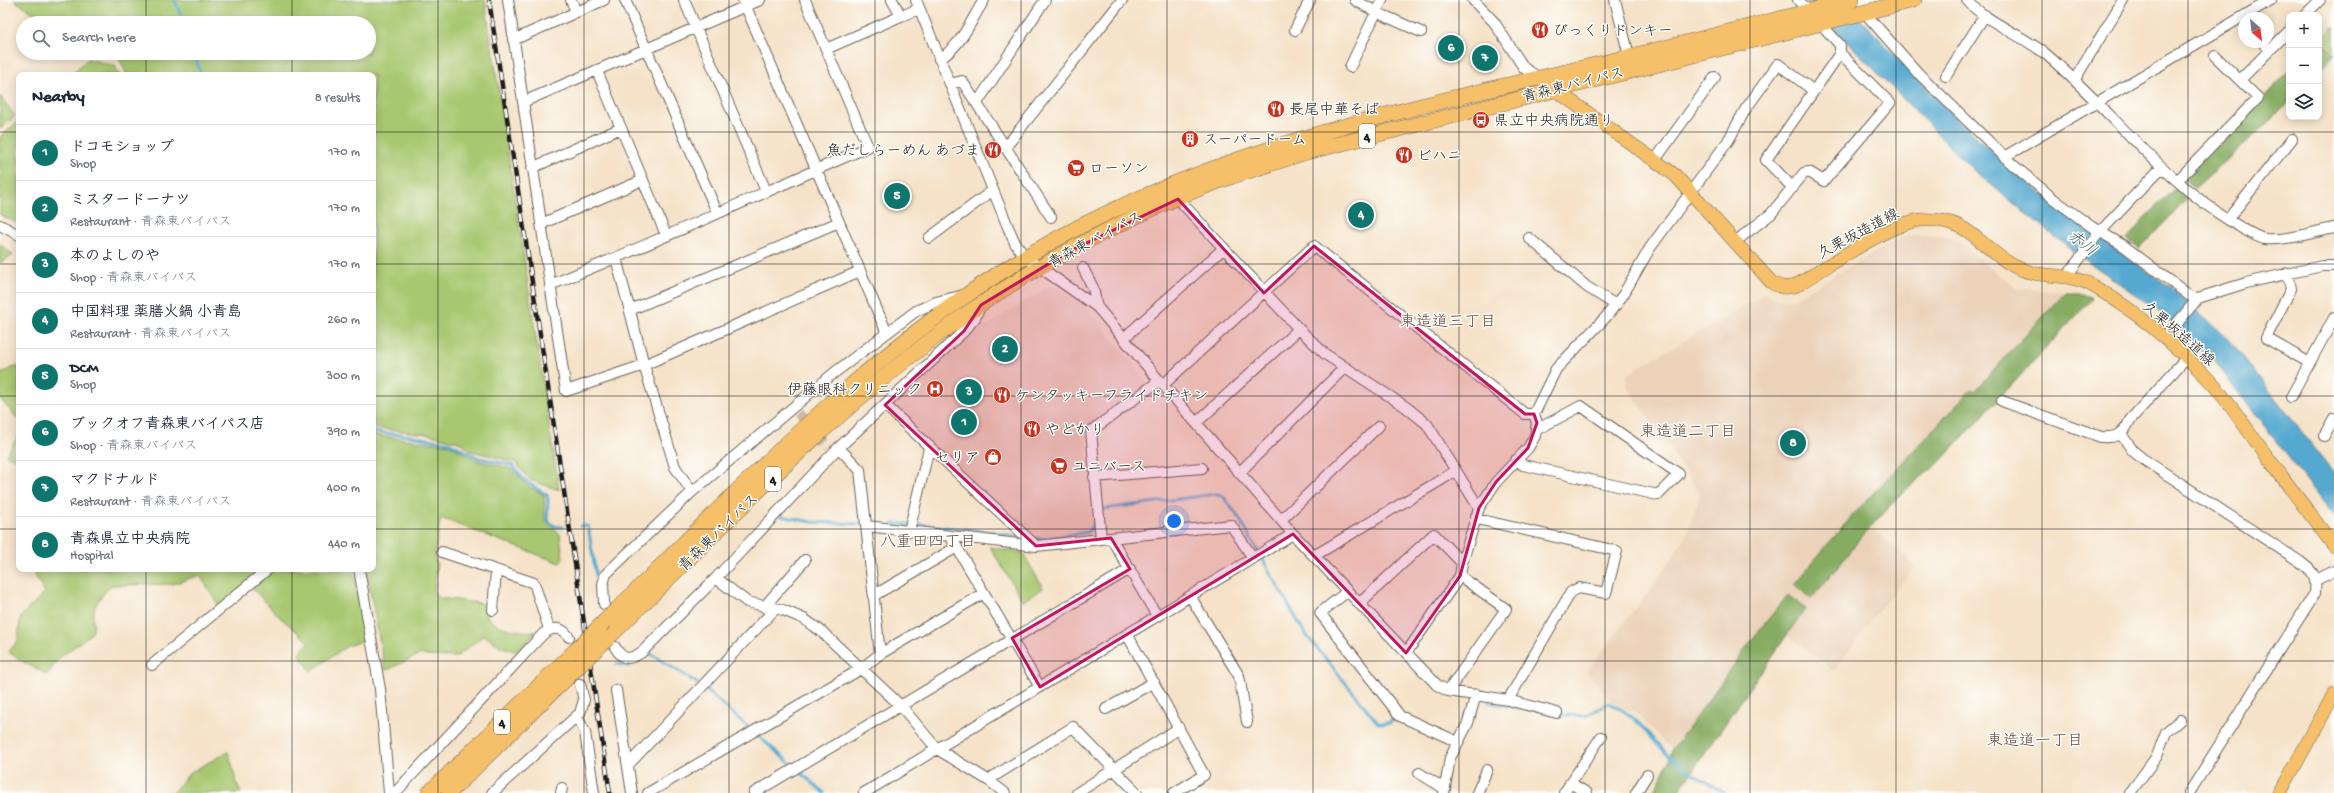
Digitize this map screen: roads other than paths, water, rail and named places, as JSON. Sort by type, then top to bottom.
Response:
[{"type":"highway","name":"青森東バイパス","points":[[449,793],[580,665],[612,643],[821,432],[900,365],[982,304],[1040,268],[1135,218],[1178,198],[1231,177],[1307,152],[1914,0]]},
{"type":"highway","name":"青森東バイパス","points":[[429,793],[572,644],[605,621],[812,421],[889,354],[966,294],[1025,257],[1098,217],[1161,189],[1224,165],[1292,142],[1366,121],[1849,1]]},
{"type":"main road","name":"久栗坂造道線","points":[[1538,78],[1675,175],[1778,287],[1785,288],[1795,286],[1899,226],[1919,220],[1936,220],[1965,228],[2001,258],[2015,267],[2041,274],[2076,277],[2094,286],[2165,338],[2214,386],[2334,546]]},
{"type":"main road","points":[[2280,793],[2334,694]]},
{"type":"street","points":[[508,0],[566,390],[644,366],[860,271]]},
{"type":"street","points":[[571,0],[576,12]]},
{"type":"street","points":[[513,40],[604,0]]},
{"type":"street","points":[[625,0],[717,212]]},
{"type":"street","points":[[684,0],[766,191]]},
{"type":"street","points":[[523,102],[696,28],[744,3],[760,0]]},
{"type":"street","points":[[550,285],[616,258],[666,234],[868,147],[805,0]]},
{"type":"street","points":[[892,0],[902,16]]},
{"type":"street","points":[[939,59],[947,54],[958,41],[984,0]]},
{"type":"street","points":[[977,103],[1045,0]]},
{"type":"street","points":[[1005,148],[1122,0]]},
{"type":"street","points":[[1295,30],[1310,0]]},
{"type":"street","points":[[1355,0],[1376,12],[1421,32]]},
{"type":"street","points":[[1350,67],[1382,0]]},
{"type":"street","points":[[1473,0],[1494,22],[1524,68],[1538,78]]},
{"type":"street","points":[[1616,0],[1629,56]]},
{"type":"street","points":[[1798,0],[1809,11]]},
{"type":"street","points":[[1967,0],[1985,15],[2041,50],[2075,79],[2136,144],[2161,168],[2213,211],[2265,239],[2334,228]]},
{"type":"street","points":[[2075,79],[2123,0]]},
{"type":"street","points":[[2255,12],[2271,0]]},
{"type":"street","points":[[2308,12],[2320,0]]},
{"type":"street","points":[[744,3],[887,332]]},
{"type":"street","points":[[826,49],[902,16],[917,4],[992,191],[1015,243],[1025,257],[1097,307],[1161,383],[1293,534],[1437,685],[1448,691],[1508,700],[1557,714]]},
{"type":"street","points":[[1864,12],[1917,72],[2004,157],[2055,200],[2099,233],[2197,300]]},
{"type":"street","points":[[1946,76],[1985,15]]},
{"type":"street","points":[[1793,188],[1766,160],[1840,53],[1840,45],[1820,23]]},
{"type":"street","points":[[2004,157],[2238,24]]},
{"type":"street","points":[[2240,80],[2286,34]]},
{"type":"street","points":[[1736,241],[1771,214],[1804,173],[1809,172],[1824,181],[1890,103],[1840,53]]},
{"type":"street","points":[[2177,181],[2258,98],[2215,56]]},
{"type":"street","points":[[1406,653],[1460,576],[1462,563],[1477,519],[1479,508],[1496,482],[1528,448],[1536,430],[1537,423],[1534,414],[1556,369],[1616,305],[1650,248],[1728,141],[1745,110],[1778,64],[1814,91]]},
{"type":"street","points":[[597,71],[666,234]]},
{"type":"street","points":[[1655,160],[1715,77]]},
{"type":"street","points":[[950,84],[962,81],[1051,217]]},
{"type":"street","points":[[532,168],[621,128]]},
{"type":"street","points":[[2228,219],[2292,139]]},
{"type":"street","points":[[2067,276],[2099,233],[2161,168]]},
{"type":"street","points":[[541,224],[644,180]]},
{"type":"street","points":[[929,238],[992,191]]},
{"type":"street","points":[[1178,198],[1264,293],[1325,354],[1406,407],[1427,424],[1479,508]]},
{"type":"street","points":[[630,310],[839,222]]},
{"type":"street","points":[[0,225],[16,233]]},
{"type":"street","points":[[1529,238],[1587,287],[1616,305]]},
{"type":"street","points":[[1100,539],[1091,431],[1161,383],[1264,293],[1314,246],[1525,414],[1534,414]]},
{"type":"street","points":[[1124,338],[1224,248]]},
{"type":"street","points":[[616,258],[644,366],[675,467],[692,492]]},
{"type":"street","points":[[2165,338],[2197,300],[2288,273],[2322,266],[2334,266]]},
{"type":"street","points":[[1083,268],[1093,288],[1097,307]]},
{"type":"street","points":[[2288,273],[2291,289],[2266,338],[2308,362]]},
{"type":"street","points":[[604,604],[602,584],[606,574],[692,492],[795,411],[834,372],[887,332],[925,306],[966,294]]},
{"type":"street","points":[[612,643],[620,656],[627,659],[637,655],[716,578],[834,449],[885,405],[964,331],[975,318],[982,304]]},
{"type":"street","points":[[2291,397],[2308,362],[2334,318]]},
{"type":"street","points":[[1196,423],[1299,329]]},
{"type":"street","points":[[2002,401],[2101,437],[2114,438],[2127,428],[2130,420],[2186,358]]},
{"type":"street","points":[[1239,473],[1345,367]]},
{"type":"street","points":[[885,405],[1036,546]]},
{"type":"street","points":[[1516,460],[1523,465],[1658,495],[1679,474],[1581,406],[1536,430]]},
{"type":"street","points":[[2324,436],[2334,418]]},
{"type":"street","points":[[1281,520],[1379,426]]},
{"type":"street","points":[[2121,434],[2133,451],[2143,459],[2310,568],[2316,580],[2315,593],[2189,793]]},
{"type":"street","points":[[909,531],[930,448]]},
{"type":"street","points":[[834,449],[860,470],[880,654]]},
{"type":"street","points":[[1094,477],[1202,468]]},
{"type":"street","points":[[1314,556],[1456,471]]},
{"type":"street","points":[[1477,519],[1617,551],[1606,593],[1579,588],[1571,592],[1508,700]]},
{"type":"street","points":[[867,526],[1036,546],[1231,525],[1253,558]]},
{"type":"street","points":[[864,793],[1293,534]]},
{"type":"street","points":[[1359,604],[1434,534],[1462,563]]},
{"type":"street","points":[[950,536],[1040,687]]},
{"type":"street","points":[[1111,538],[1157,616]]},
{"type":"street","points":[[873,596],[957,547]]},
{"type":"street","points":[[442,552],[536,585],[549,629]]},
{"type":"street","points":[[764,607],[806,560]]},
{"type":"street","points":[[754,793],[1130,569]]},
{"type":"street","points":[[492,610],[496,570]]},
{"type":"street","points":[[2316,580],[2334,571]]},
{"type":"street","points":[[152,665],[264,572]]},
{"type":"street","points":[[360,572],[380,689],[389,793]]},
{"type":"street","points":[[1448,691],[1506,609],[1460,576]]},
{"type":"street","points":[[716,578],[747,602],[775,609],[804,619],[815,627],[901,706],[937,749],[988,780],[1005,793]]},
{"type":"street","points":[[1348,591],[1320,613],[1400,716],[1458,742]]},
{"type":"street","points":[[648,793],[861,669],[880,654],[984,593]]},
{"type":"street","points":[[1190,596],[1239,676],[1247,722]]},
{"type":"street","points":[[628,765],[775,609]]},
{"type":"street","points":[[395,793],[485,694],[549,629],[559,629],[572,644]]},
{"type":"street","points":[[1127,634],[1204,775],[1174,793]]},
{"type":"street","points":[[1106,709],[1154,682]]},
{"type":"street","points":[[493,793],[577,717],[583,706],[580,684]]},
{"type":"street","points":[[616,690],[632,793]]},
{"type":"street","points":[[1419,773],[1445,791],[1450,758],[1468,723],[1476,694]]},
{"type":"street","points":[[577,717],[585,732],[594,793]]},
{"type":"street","points":[[2130,793],[2157,756],[2166,732],[2180,720]]},
{"type":"street","points":[[988,780],[1074,727],[1137,793]]},
{"type":"street","points":[[1076,793],[1179,728]]},
{"type":"street","points":[[1564,793],[1601,737]]},
{"type":"street","points":[[1478,793],[1487,770]]},
{"type":"street","points":[[1636,793],[1647,775]]},
{"type":"street","points":[[1570,783],[1587,793]]},
{"type":"water","name":"赤川","points":[[1806,0],[1842,0],[1953,115],[2008,166],[2092,233],[2171,288],[2232,343],[2334,473],[2334,516],[2218,366],[2156,309],[2070,249],[1973,170]]},
{"type":"waterway","points":[[175,0],[181,16]]},
{"type":"waterway","points":[[196,60],[200,72]]},
{"type":"waterway","points":[[376,432],[411,436],[450,443],[479,458],[512,465],[524,480],[547,495],[548,520],[551,524],[563,527]]},
{"type":"waterway","points":[[1101,513],[1104,509],[1216,494],[1223,496],[1239,518],[1304,632],[1378,723],[1390,723],[1396,713]]},
{"type":"waterway","points":[[781,516],[812,522],[863,524]]},
{"type":"waterway","points":[[1032,538],[1044,539],[1088,532],[1096,521]]},
{"type":"waterway","points":[[893,524],[917,524],[997,533],[1024,538]]},
{"type":"waterway","points":[[580,526],[588,526],[596,576]]},
{"type":"waterway","points":[[648,652],[697,683]]},
{"type":"waterway","points":[[616,664],[629,666]]},
{"type":"waterway","points":[[706,690],[749,728]]},
{"type":"waterway","points":[[1488,702],[1524,709]]},
{"type":"waterway","points":[[1559,715],[1585,716],[1609,703],[1637,721],[1677,762],[1724,793]]},
{"type":"waterway","points":[[1460,729],[1466,712]]},
{"type":"waterway","points":[[757,735],[792,765]]},
{"type":"waterway","points":[[800,772],[824,793]]},
{"type":"tunnel","points":[[798,413],[828,447]]},
{"type":"railway","points":[[489,0],[610,793]]},
{"type":"place","name":"びっくりドンキー","points":[[1540,30]]},
{"type":"place","name":"ブックオフ青森東バイパス店","points":[[1451,48]]},
{"type":"place","name":"マクドナルド","points":[[1485,58]]},
{"type":"place","name":"長尾中華そば","points":[[1276,109]]},
{"type":"place","name":"県立中央病院通り","points":[[1481,120]]},
{"type":"place","name":"スーパードーム","points":[[1190,139]]},
{"type":"place","name":"魚だしらーめん あづま","points":[[993,150]]},
{"type":"place","name":"ビハニ","points":[[1404,155]]},
{"type":"place","name":"ローソン","points":[[1076,168]]},
{"type":"place","name":"DCM","points":[[897,196]]},
{"type":"place","name":"中国料理 薬膳火鍋 小青島","points":[[1361,215]]},
{"type":"place","name":"ミスタードーナツ","points":[[1005,349]]},
{"type":"place","name":"伊藤眼科クリニック","points":[[935,389]]},
{"type":"place","name":"本のよしのや","points":[[969,392]]},
{"type":"place","name":"ケンタッキーフライドチキン","points":[[1002,395]]},
{"type":"place","name":"ドコモショップ","points":[[964,422]]},
{"type":"place","name":"やどかり","points":[[1032,429]]},
{"type":"place","name":"青森県立中央病院","points":[[1793,443]]},
{"type":"place","name":"セリア","points":[[993,457]]},
{"type":"place","name":"ユニバース","points":[[1059,466]]},
{"type":"district","name":"東造道三丁目","points":[[1448,320]]},
{"type":"district","name":"東造道二丁目","points":[[1688,430]]},
{"type":"district","name":"八重田四丁目","points":[[928,540]]},
{"type":"district","name":"東造道一丁目","points":[[2035,739]]}]
